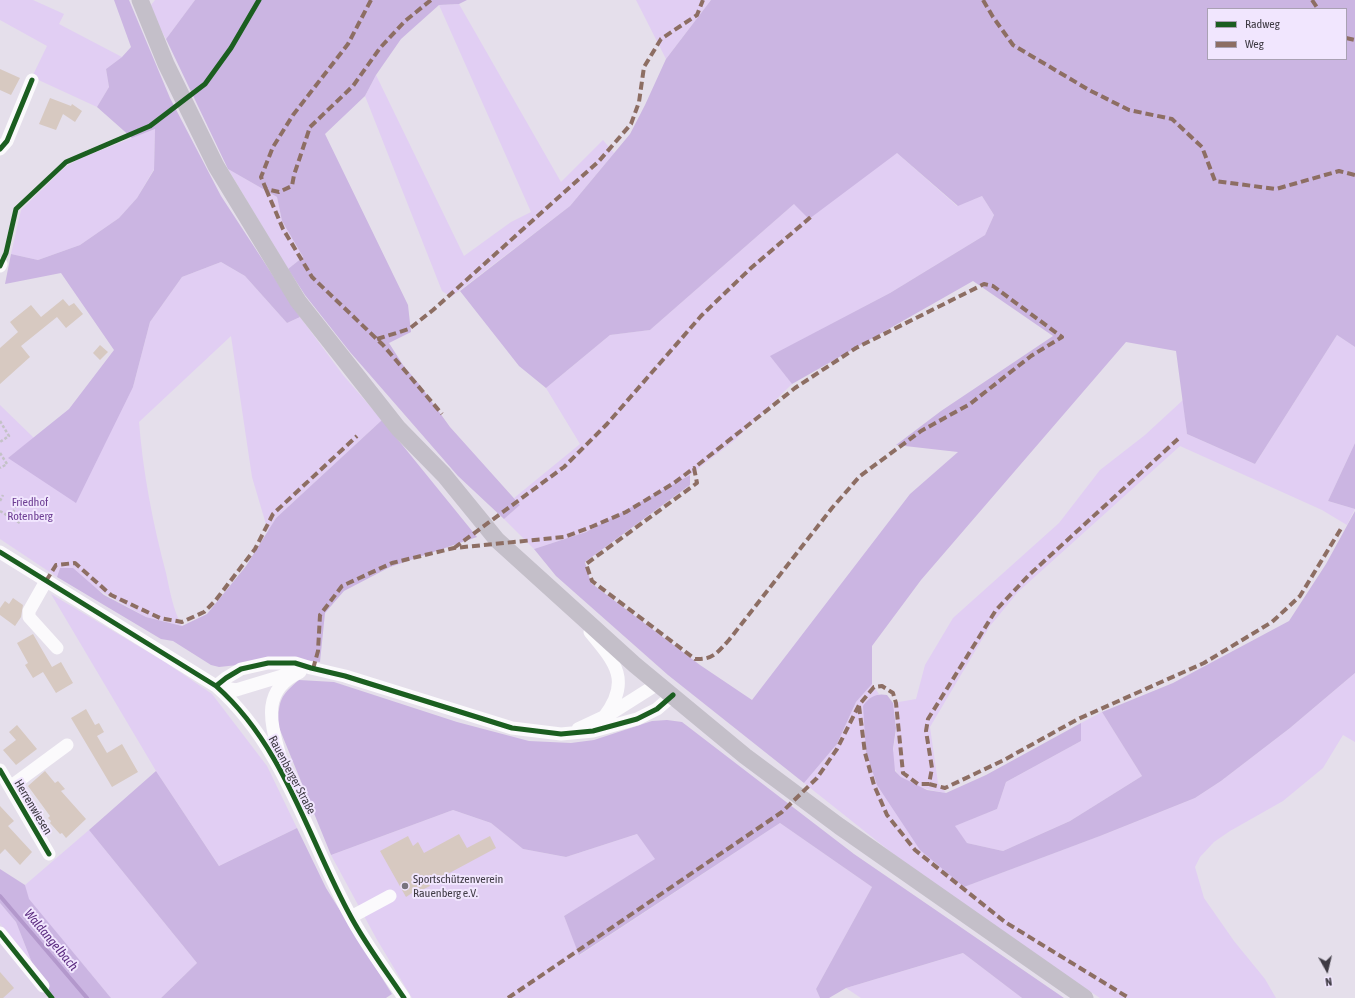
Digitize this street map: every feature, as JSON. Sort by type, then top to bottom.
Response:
[{"type":"main road","points":[[140,0],[166,64],[216,166],[298,301],[398,428],[444,475],[497,540],[635,665],[659,683],[770,775],[839,826],[1085,998]]},
{"type":"street","points":[[0,148],[7,141],[32,80]]},
{"type":"street","name":"Rauenberger Straße","points":[[0,552],[216,686],[233,701],[260,735],[286,781],[351,917],[404,998]]},
{"type":"street","points":[[46,581],[29,611],[29,617],[57,648]]},
{"type":"street","points":[[576,611],[579,620],[616,666],[618,678],[615,700],[604,717]]},
{"type":"street","points":[[216,686],[232,674],[253,665],[295,663],[306,670]]},
{"type":"street","points":[[286,781],[272,727],[271,706],[279,687],[284,681],[306,670]]},
{"type":"street","points":[[216,686],[236,690],[283,675],[306,670],[345,676],[512,728],[561,734],[593,731],[637,718],[657,709],[673,695]]},
{"type":"street","points":[[561,734],[576,730],[604,717],[659,683]]},
{"type":"street","name":"Herrenwiesen","points":[[10,787],[67,745]]},
{"type":"street","name":"Herrenwiesen","points":[[0,770],[49,854]]},
{"type":"street","points":[[351,917],[390,896]]},
{"type":"street","points":[[0,933],[43,986]]},
{"type":"path","points":[[0,421],[9,436],[0,442]]},
{"type":"path","points":[[0,453],[7,464],[0,468]]},
{"type":"path","points":[[0,500],[3,495]]},
{"type":"path","points":[[11,517],[18,501]]},
{"type":"path","points":[[0,511],[20,523],[24,514],[28,516]]},
{"type":"shaded area","points":[[114,0],[129,0],[170,98],[221,196],[300,317],[287,323],[245,276],[221,262],[182,277],[150,322],[133,387],[76,503],[8,458],[69,409],[114,350],[61,273],[5,284],[11,254],[38,260],[80,245],[119,218],[137,198],[154,170],[155,129],[132,138],[97,107],[109,87],[106,69],[122,57],[131,47]]},
{"type":"shaded area","points":[[195,0],[467,0],[459,4],[439,5],[401,39],[376,75],[365,96],[325,134],[408,305],[411,332],[389,343],[403,365],[419,384],[450,427],[520,505],[504,519],[458,476],[350,352],[305,295],[288,269],[303,257],[282,221],[277,197],[228,169],[166,39]]},
{"type":"shaded area","points":[[711,0],[1355,0],[1355,347],[1337,335],[1255,464],[1187,434],[1176,351],[1126,342],[921,580],[872,646],[872,684],[856,702],[837,744],[804,783],[668,675],[556,576],[534,549],[586,532],[690,475],[690,485],[585,562],[591,583],[700,665],[752,700],[910,494],[958,452],[896,445],[941,411],[1053,336],[973,281],[792,384],[770,356],[890,293],[985,235],[994,215],[982,196],[958,206],[897,153],[809,219],[794,204],[650,330],[610,335],[546,388],[519,366],[460,291],[570,206],[630,134],[666,59]]},
{"type":"shaded area","points":[[382,420],[477,537],[390,567],[344,591],[325,613],[320,662],[294,659],[219,667],[211,665],[173,641],[161,639],[57,577],[60,568],[73,568],[104,595],[146,617],[182,626],[207,614],[246,566],[276,518]]},
{"type":"shaded area","points":[[1355,443],[1355,509],[1328,501]]},
{"type":"shaded area","points":[[1355,511],[1355,673],[1290,728],[1221,781],[1195,798],[1100,836],[964,887],[920,850],[877,785],[866,752],[863,706],[870,698],[876,695],[887,695],[893,703],[896,728],[893,749],[895,771],[901,777],[927,790],[946,793],[986,775],[1081,723],[1081,741],[1006,782],[997,809],[955,826],[967,843],[1003,851],[1070,821],[1142,776],[1102,712],[1173,683],[1289,621],[1326,564]]},
{"type":"shaded area","points":[[299,680],[334,682],[457,722],[529,741],[571,743],[594,740],[652,721],[667,720],[682,722],[854,854],[1064,998],[1022,998],[963,953],[846,988],[829,998],[820,998],[816,989],[872,887],[780,823],[579,955],[564,916],[655,859],[637,834],[566,857],[523,849],[491,823],[453,810],[331,855],[278,725],[279,710],[282,699],[288,690]]},
{"type":"shaded area","points":[[156,771],[219,866],[297,828],[326,888],[392,994],[386,998],[161,998],[197,963],[89,830]]},
{"type":"shaded area","points":[[0,869],[25,885],[29,899],[111,998],[55,998],[36,973],[16,922],[0,903]]},
{"type":"shaded area","points":[[0,923],[51,993],[45,998],[0,998]]},
{"type":"green space","points":[[0,0],[33,0],[64,14],[59,24],[122,57],[106,69],[109,87],[97,107],[32,77],[47,46],[0,20]]},
{"type":"green space","points":[[155,0],[195,0],[166,39],[158,25],[151,5]]},
{"type":"green space","points":[[636,0],[711,0],[666,59]]},
{"type":"green space","points":[[459,4],[561,182],[603,140],[614,153],[570,206],[451,297],[442,291],[365,96],[376,75],[464,256],[511,222],[531,212],[439,5]]},
{"type":"green space","points":[[155,129],[154,169],[137,198],[119,218],[80,245],[38,260],[11,254],[21,210],[65,167],[81,158]]},
{"type":"green space","points":[[897,153],[957,206],[982,196],[994,215],[985,235],[890,293],[771,356],[792,384],[735,440],[690,475],[586,532],[534,549],[504,519],[520,505],[514,498],[580,444],[546,388],[610,335],[650,330],[794,204]]},
{"type":"green space","points":[[228,169],[277,197],[282,221],[303,257],[288,269]]},
{"type":"green space","name":"Friedhof Rotenberg","points":[[221,262],[245,276],[287,323],[300,317],[343,375],[382,420],[276,518],[268,531],[252,477],[231,336],[139,422],[143,460],[153,517],[172,600],[176,614],[182,626],[146,617],[60,568],[57,577],[0,539],[0,405],[34,438],[8,458],[133,387],[150,322],[182,277]]},
{"type":"green space","points":[[1337,335],[1355,347],[1355,443],[1328,501],[1355,509],[1347,525],[1322,510],[1180,446],[1018,592],[990,626],[930,727],[938,783],[946,793],[933,791],[918,786],[900,776],[896,771],[893,761],[896,728],[893,703],[916,699],[925,665],[953,618],[1059,523],[1100,470],[1145,435],[1183,400],[1187,434],[1255,464]]},
{"type":"green space","points":[[51,594],[165,662],[212,694],[267,766],[297,828],[219,866],[156,771]]},
{"type":"green space","points":[[1355,673],[1355,742],[1343,735],[1323,768],[1283,801],[1230,831],[1214,842],[1200,857],[1195,867],[1204,898],[1234,941],[1265,979],[1276,998],[1100,998],[1024,948],[921,876],[804,783],[837,744],[856,702],[872,684],[879,694],[867,700],[866,752],[964,887],[1100,836],[1195,798],[1221,781],[1290,728]]},
{"type":"green space","points":[[1102,712],[1142,776],[1070,821],[1003,851],[967,843],[954,826],[997,809],[1006,782],[1081,741],[1081,723]]},
{"type":"green space","points":[[453,810],[491,823],[523,849],[566,857],[637,834],[656,859],[564,916],[580,955],[780,823],[872,887],[816,989],[820,998],[412,998],[376,938],[331,855]]},
{"type":"green space","points":[[89,830],[197,963],[161,998],[111,998],[28,899],[25,885]]},
{"type":"green space","points":[[0,903],[16,922],[36,973],[0,923]]},
{"type":"green space","points":[[963,953],[1022,998],[861,998],[846,988]]},
{"type":"building","points":[[0,69],[20,78],[11,95],[0,90]]},
{"type":"building","points":[[50,98],[71,106],[72,104],[82,111],[75,122],[63,114],[56,130],[39,124]]},
{"type":"building","points":[[63,299],[69,306],[74,303],[83,314],[66,328],[57,317],[21,346],[30,357],[0,384],[0,348],[18,332],[10,322],[31,305],[41,317]]},
{"type":"building","points":[[100,345],[108,352],[100,360],[93,353]]},
{"type":"building","points":[[13,598],[23,605],[21,617],[15,626],[0,615],[0,608],[5,601],[9,604]]},
{"type":"building","points":[[33,634],[52,667],[61,662],[73,683],[56,693],[43,672],[33,678],[25,665],[28,663],[17,643]]},
{"type":"building","points":[[86,709],[95,725],[99,723],[104,732],[97,736],[107,753],[122,744],[138,772],[112,787],[71,718]]},
{"type":"building","points":[[17,725],[37,749],[16,765],[3,750],[16,740],[9,732]]},
{"type":"building","points":[[45,771],[55,783],[58,781],[65,789],[61,791],[86,819],[66,838],[50,823],[51,821],[48,818],[50,816],[28,786]]},
{"type":"building","points":[[0,806],[14,821],[8,826],[32,852],[20,865],[5,849],[0,854]]},
{"type":"building","points":[[459,834],[467,848],[490,836],[496,848],[429,884],[430,886],[420,891],[418,889],[406,897],[380,851],[408,836],[413,846],[418,842],[424,853]]},
{"type":"building","points":[[0,972],[14,988],[3,998],[0,998]]},
{"type":"waterway","name":"Waldangelbach","points":[[0,896],[87,998]]},
{"type":"marked path","points":[[371,0],[348,44],[293,115],[273,147],[261,177],[266,189],[279,192],[292,186],[294,175],[310,127],[353,86],[380,48],[405,21],[431,0]]},
{"type":"marked path","points":[[377,339],[409,329],[433,310],[599,161],[631,124],[639,102],[644,67],[661,39],[697,15],[703,0]]},
{"type":"marked path","points":[[983,0],[1013,45],[1089,90],[1129,110],[1172,119],[1202,147],[1215,181],[1276,189],[1339,171],[1355,175]]},
{"type":"marked path","points":[[1312,0],[1317,8]]},
{"type":"marked path","points":[[1347,38],[1355,40]]},
{"type":"marked path","points":[[266,189],[283,229],[312,277],[383,345],[442,414]]},
{"type":"marked path","points":[[454,548],[564,467],[607,424],[701,316],[751,268],[812,216]]},
{"type":"marked path","points":[[313,669],[318,651],[320,615],[342,586],[392,563],[454,548],[564,537],[626,512],[674,483],[694,468],[697,483],[586,564],[592,581],[695,659],[711,657],[729,640],[832,508],[860,476],[921,431],[970,404],[1031,356],[1062,337],[993,286],[984,284],[856,348],[795,388],[694,468]]},
{"type":"marked path","points":[[46,581],[56,565],[75,563],[111,595],[160,618],[182,622],[204,612],[215,601],[255,549],[273,514],[357,436]]},
{"type":"marked path","points":[[508,998],[782,812],[817,778],[837,749],[859,705],[874,687],[882,686],[893,693],[896,703],[903,773],[918,784],[929,784],[932,768],[926,731],[928,719],[996,610],[1029,575],[1178,439]]},
{"type":"marked path","points":[[929,784],[945,788],[1004,760],[1078,719],[1204,663],[1272,622],[1300,596],[1342,527]]},
{"type":"marked path","points":[[859,706],[865,753],[874,785],[887,815],[915,850],[1005,922],[1129,998]]},
{"type":"cycle path","points":[[0,266],[6,253],[16,209],[66,162],[150,126],[205,84],[231,48],[259,0]]},
{"type":"cycle path","points":[[0,149],[7,141],[32,80]]},
{"type":"cycle path","points":[[0,552],[216,686],[240,710],[278,765],[351,917],[404,998]]},
{"type":"cycle path","points":[[216,686],[241,669],[268,663],[295,663],[345,676],[512,728],[561,734],[593,731],[637,719],[657,709],[673,695]]},
{"type":"cycle path","points":[[0,770],[49,854]]},
{"type":"cycle path","points":[[0,933],[52,998]]},
{"type":"place","name":"Sportschützenverein Rauenberg e.V.","points":[[405,886]]}]
